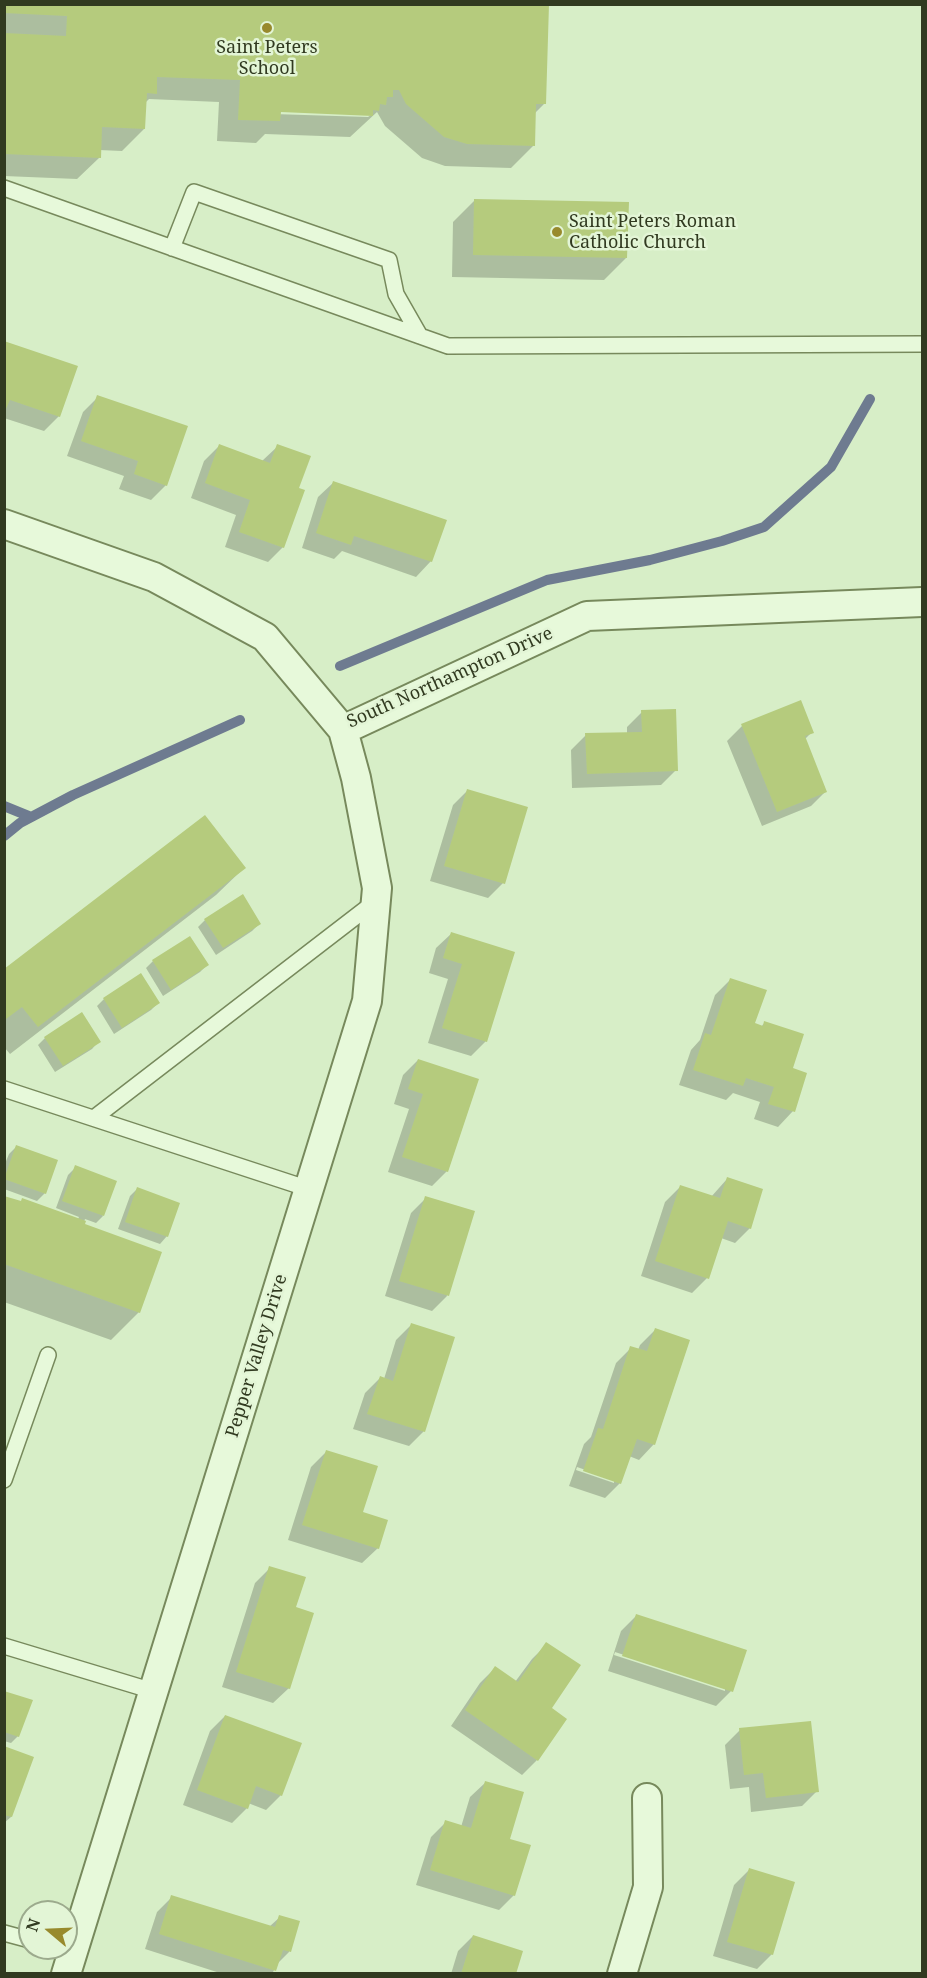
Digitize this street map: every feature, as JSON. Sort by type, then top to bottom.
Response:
[{"type":"street","name":"South Northampton Drive","points":[[4,524],[154,577],[265,637],[343,730],[587,616],[922,602]]},
{"type":"street","name":"Pepper Valley Drive","points":[[78,1924],[153,1691],[367,1001],[377,888],[343,730]]},
{"type":"street","points":[[622,1974],[648,1887],[647,1798]]},
{"type":"lane","points":[[4,188],[448,346],[922,344]]},
{"type":"lane","points":[[172,248],[194,192],[389,260],[396,294],[420,336]]},
{"type":"lane","points":[[94,1118],[376,901]]},
{"type":"lane","points":[[4,1089],[309,1189]]},
{"type":"lane","points":[[4,1480],[48,1355]]},
{"type":"lane","points":[[4,1646],[153,1691]]},
{"type":"building","points":[[4,4],[549,4],[546,104],[536,104],[535,146],[467,144],[444,137],[406,104],[399,90],[393,90],[393,97],[387,97],[386,105],[380,104],[379,111],[373,110],[373,116],[281,112],[280,121],[238,120],[240,80],[157,77],[157,94],[147,93],[145,129],[102,127],[101,158],[4,154],[4,33],[66,36],[67,16],[4,13]]},
{"type":"building","points":[[474,199],[629,202],[627,258],[473,255]]},
{"type":"building","points":[[4,341],[78,366],[60,417],[10,400],[4,413]]},
{"type":"building","points":[[97,395],[188,426],[167,486],[134,474],[138,461],[81,441]]},
{"type":"building","points":[[219,444],[270,463],[277,444],[311,456],[299,488],[305,490],[284,548],[239,532],[250,500],[205,483]]},
{"type":"building","points":[[333,481],[447,520],[432,562],[354,536],[351,545],[316,533]]},
{"type":"building","points":[[801,700],[814,733],[805,736],[827,792],[777,812],[741,724]]},
{"type":"building","points":[[676,709],[678,771],[587,774],[585,733],[642,732],[641,710]]},
{"type":"building","points":[[467,789],[528,807],[505,884],[444,866]]},
{"type":"building","points":[[205,815],[246,868],[38,1027],[22,1007],[6,1019],[4,1017],[4,969]]},
{"type":"building","points":[[243,894],[261,924],[223,948],[204,919]]},
{"type":"building","points":[[451,932],[515,952],[487,1042],[442,1028],[462,964],[443,958]]},
{"type":"building","points":[[190,936],[209,965],[171,990],[152,960]]},
{"type":"building","points":[[141,973],[160,1003],[122,1028],[103,998]]},
{"type":"building","points":[[730,978],[767,990],[755,1023],[763,1026],[764,1021],[804,1034],[793,1068],[807,1073],[795,1112],[768,1104],[774,1087],[746,1078],[743,1086],[693,1070],[705,1033],[711,1035]]},
{"type":"building","points":[[82,1012],[101,1042],[63,1066],[44,1037]]},
{"type":"building","points":[[418,1059],[479,1079],[448,1172],[402,1157],[423,1094],[408,1089]]},
{"type":"building","points":[[16,1145],[58,1160],[46,1194],[4,1179]]},
{"type":"building","points":[[75,1165],[117,1181],[104,1216],[62,1201]]},
{"type":"building","points":[[727,1177],[763,1189],[751,1229],[728,1221],[709,1279],[655,1261],[680,1185],[720,1198]]},
{"type":"building","points":[[137,1187],[180,1203],[168,1237],[125,1222]]},
{"type":"building","points":[[4,1196],[21,1201],[22,1198],[162,1252],[140,1313],[4,1264]]},
{"type":"building","points":[[425,1196],[475,1211],[449,1296],[399,1281]]},
{"type":"building","points":[[411,1323],[455,1337],[425,1432],[367,1414],[380,1376],[393,1381]]},
{"type":"building","points":[[655,1328],[690,1340],[655,1445],[637,1439],[621,1484],[583,1471],[598,1428],[603,1429],[630,1346],[647,1351]]},
{"type":"building","points":[[326,1450],[378,1466],[363,1512],[388,1520],[379,1549],[302,1525]]},
{"type":"building","points":[[269,1566],[306,1577],[296,1607],[314,1613],[290,1689],[236,1672]]},
{"type":"building","points":[[636,1614],[747,1650],[733,1692],[622,1656]]},
{"type":"building","points":[[546,1642],[581,1665],[552,1708],[567,1719],[538,1761],[465,1710],[495,1666],[518,1682]]},
{"type":"building","points":[[4,1691],[33,1700],[19,1737],[4,1732]]},
{"type":"building","points":[[225,1715],[302,1743],[282,1796],[256,1786],[248,1809],[197,1790]]},
{"type":"building","points":[[811,1721],[819,1792],[766,1798],[763,1773],[744,1775],[739,1728]]},
{"type":"building","points":[[4,1746],[34,1757],[12,1817],[4,1815]]},
{"type":"building","points":[[485,1781],[524,1792],[510,1839],[531,1845],[515,1896],[430,1870],[445,1820],[471,1828]]},
{"type":"building","points":[[749,1868],[795,1882],[773,1955],[727,1942]]},
{"type":"building","points":[[171,1895],[275,1927],[279,1915],[300,1921],[291,1952],[283,1950],[276,1971],[159,1934]]},
{"type":"building","points":[[473,1935],[523,1951],[516,1974],[461,1974]]},
{"type":"waterway","points":[[340,666],[547,580],[650,560],[764,527],[831,467],[870,399]]},
{"type":"waterway","points":[[4,836],[20,823],[73,795],[240,720]]},
{"type":"waterway","points":[[4,806],[31,817]]},
{"type":"place","name":"Saint Peters School","points":[[267,28]]},
{"type":"place","name":"Saint Peters Roman Catholic Church","points":[[557,232]]}]
